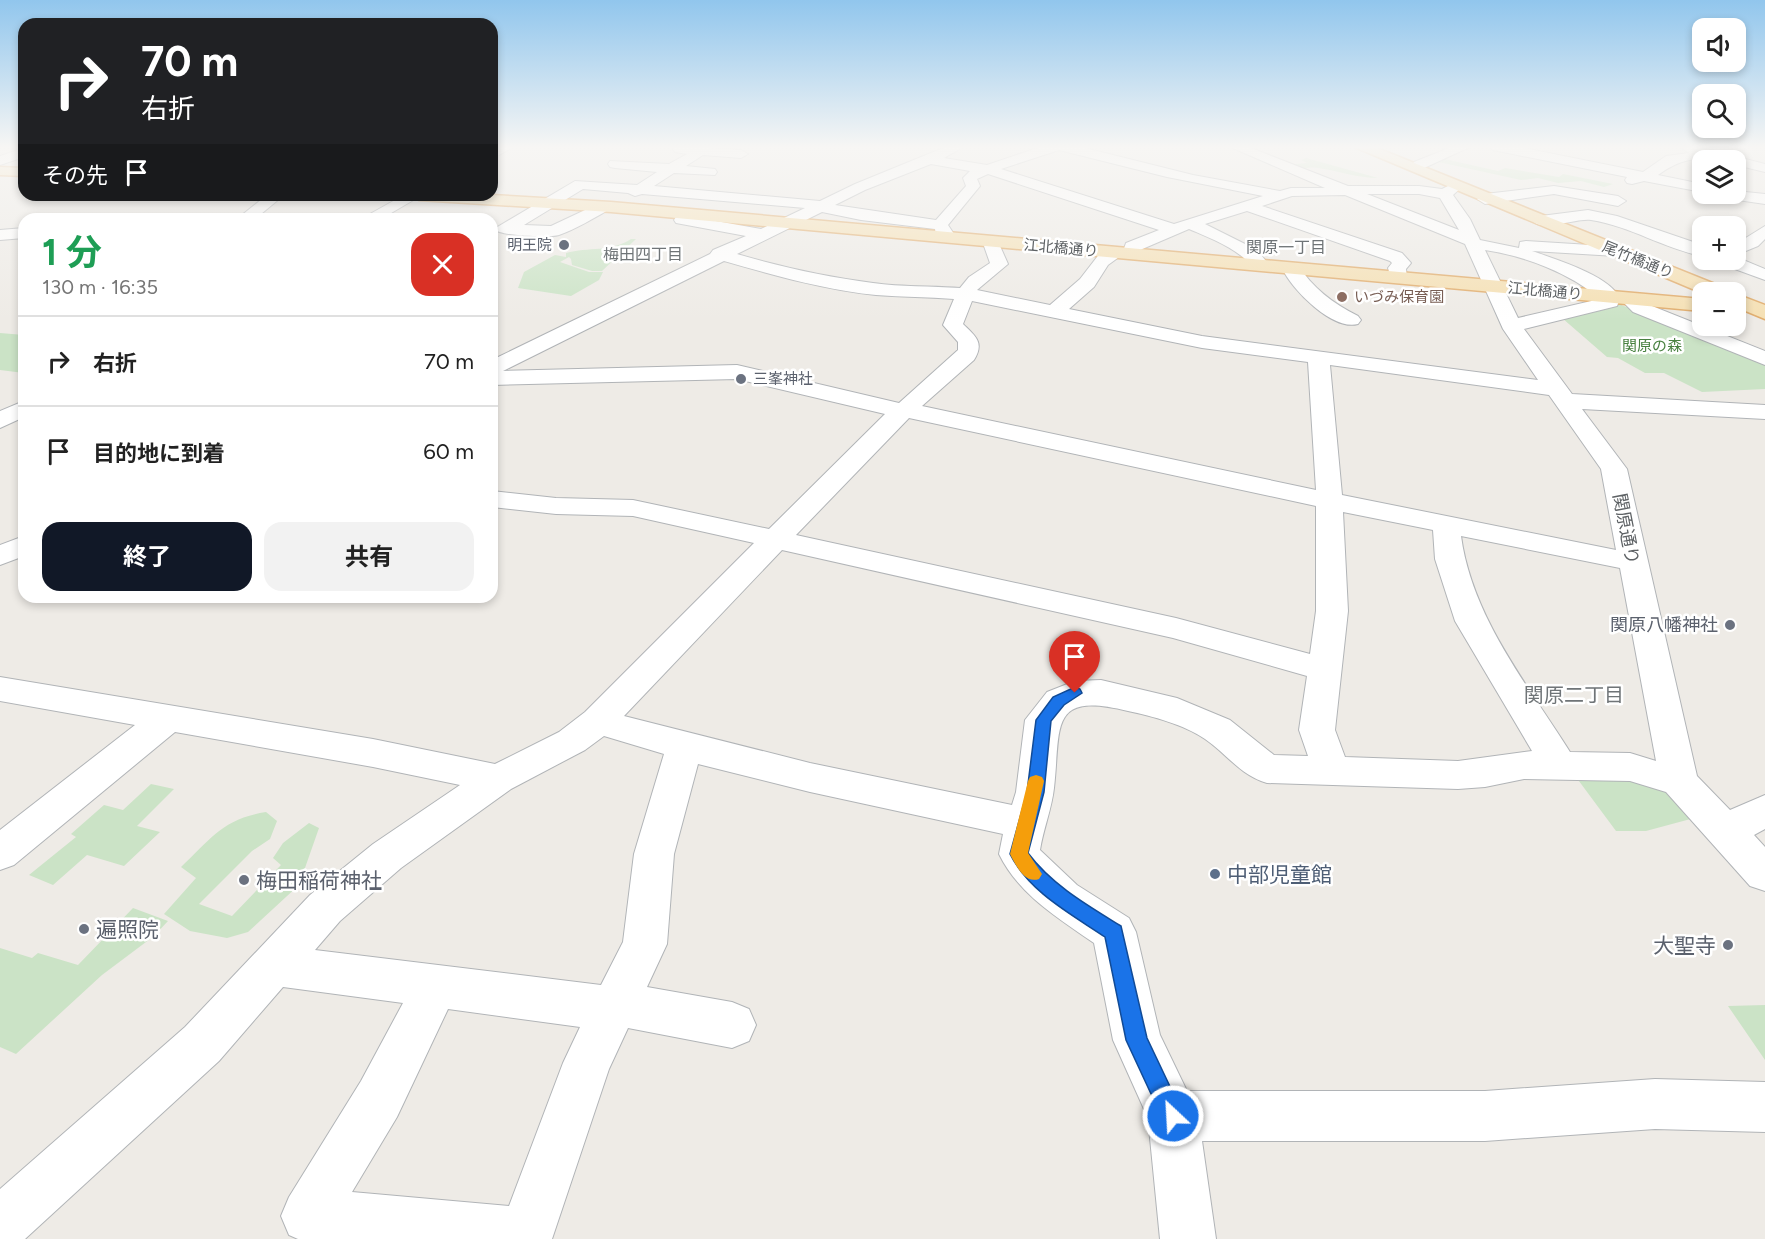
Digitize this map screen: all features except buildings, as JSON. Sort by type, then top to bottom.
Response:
[{"type":"main road","name":"江北橋通り","points":[[561,204],[784,222],[942,231],[994,242],[1692,304]]},
{"type":"main road","name":"尾竹橋通り","points":[[1497,204],[1693,282]]},
{"type":"main road","points":[[1746,304],[1763,311]]},
{"type":"main road","points":[[1746,309],[1763,311]]},
{"type":"street","points":[[253,213],[265,204]]},
{"type":"street","points":[[381,213],[399,204]]},
{"type":"street","points":[[499,229],[547,204]]},
{"type":"street","points":[[499,229],[554,231],[614,204]]},
{"type":"street","points":[[796,204],[819,206],[942,231],[961,204]]},
{"type":"street","points":[[498,365],[824,204]]},
{"type":"street","points":[[1103,204],[1222,238],[1258,258],[1261,266]]},
{"type":"street","points":[[1131,254],[1132,247],[1182,227],[1253,204]]},
{"type":"street","points":[[1380,204],[1478,243],[1543,261],[1640,308],[1765,359]]},
{"type":"street","name":"関原通り","points":[[1458,204],[1462,219],[1478,243],[1511,325],[1614,469],[1679,782]]},
{"type":"street","points":[[1611,219],[1626,210],[1621,204]]},
{"type":"street","points":[[1247,206],[1396,257],[1402,263],[1397,268],[1398,278]]},
{"type":"street","points":[[1540,221],[1588,215],[1611,219],[1692,247]]},
{"type":"street","points":[[682,220],[760,234]]},
{"type":"street","points":[[1746,245],[1765,231]]},
{"type":"street","points":[[0,235],[18,234]]},
{"type":"street","points":[[0,1224],[202,1044],[325,908],[387,856],[498,779],[572,741],[598,721],[903,410],[969,350],[968,341],[953,325],[952,317],[972,283],[999,264],[992,246],[994,242]]},
{"type":"street","points":[[1478,243],[1692,256]]},
{"type":"street","points":[[1054,312],[1087,283],[1102,261],[1110,257],[1110,252]]},
{"type":"street","points":[[720,254],[767,268],[849,285],[875,289],[967,294],[1202,342],[1562,395],[1765,412]]},
{"type":"street","points":[[1291,268],[1306,289],[1351,320]]},
{"type":"street","points":[[1746,268],[1765,275]]},
{"type":"street","points":[[1511,325],[1619,298]]},
{"type":"street","points":[[1319,358],[1321,408],[1328,461],[1332,611],[1317,730],[1332,771]]},
{"type":"street","points":[[498,378],[737,372],[1216,478],[1633,562]]},
{"type":"street","points":[[0,421],[18,411]]},
{"type":"street","points":[[498,501],[556,506],[633,508],[776,539],[783,543],[1176,627],[1325,670]]},
{"type":"street","points":[[1446,525],[1450,559],[1471,621],[1560,766]]},
{"type":"street","points":[[0,556],[18,548]]},
{"type":"street","points":[[1188,1239],[1173,1116],[1137,1040],[1114,932],[1063,899],[1032,873],[1019,854],[1025,823],[1035,792],[1044,720],[1059,701],[1075,693],[1101,692],[1165,706],[1217,729],[1240,750],[1267,768],[1458,775],[1524,765],[1630,766],[1679,782],[1765,874]]},
{"type":"street","points":[[5,695],[373,753],[498,779]]},
{"type":"street","points":[[0,853],[167,719]]},
{"type":"street","points":[[598,721],[684,748],[904,799],[1025,823]]},
{"type":"street","points":[[436,986],[379,1098],[308,1216],[525,1237],[587,1063],[645,944],[654,854],[684,748]]},
{"type":"street","points":[[1726,831],[1765,810]]},
{"type":"street","points":[[274,965],[614,1006],[732,1025]]},
{"type":"street","points":[[1173,1116],[1485,1116],[1655,1104],[1765,1107]]},
{"type":"green space","points":[[636,239],[602,271],[592,271],[572,265],[569,257],[560,262],[589,272],[603,272],[599,280],[571,296],[518,288],[524,272],[555,255],[566,257],[566,253],[608,248]]},
{"type":"green space","name":"関原の森","points":[[1619,304],[1692,334],[1692,336],[1765,364],[1765,389],[1702,392],[1664,373],[1645,373],[1618,358],[1607,357],[1562,318]]},
{"type":"green space","points":[[0,333],[18,334],[18,372],[0,370]]},
{"type":"green space","points":[[1573,773],[1654,780],[1698,817],[1646,831],[1616,831]]},
{"type":"green space","points":[[151,784],[174,789],[137,826],[160,832],[124,866],[87,855],[53,885],[29,875],[76,837],[71,834],[104,805],[123,810]]},
{"type":"green space","points":[[266,812],[277,821],[270,839],[252,851],[199,904],[232,916],[281,865],[273,858],[283,843],[309,823],[319,828],[299,885],[248,932],[227,938],[190,931],[164,914],[196,878],[181,867],[209,839],[238,820]]},
{"type":"green space","points":[[133,908],[168,921],[154,936],[102,975],[16,1054],[0,1047],[0,948],[32,958],[38,953],[78,965]]},
{"type":"green space","points":[[1765,1005],[1765,1060],[1728,1006]]},
{"type":"slow traffic","points":[[1033,874],[1019,854],[1036,781]]},
{"type":"place","name":"明王院","points":[[564,245]]},
{"type":"place","name":"いづみ保育園","points":[[1342,297]]},
{"type":"place","name":"三峯神社","points":[[741,379]]},
{"type":"place","name":"関原八幡神社","points":[[1730,625]]},
{"type":"place","name":"中部児童館","points":[[1215,874]]},
{"type":"place","name":"梅田稲荷神社","points":[[244,880]]},
{"type":"place","name":"遍照院","points":[[84,929]]},
{"type":"place","name":"大聖寺","points":[[1728,945]]},
{"type":"district","name":"関原一丁目","points":[[1286,247]]},
{"type":"district","name":"梅田四丁目","points":[[643,254]]},
{"type":"district","name":"関原二丁目","points":[[1574,695]]},
{"type":"route","points":[[1075,693],[1059,701],[1044,720],[1037,759],[1035,792],[1025,823],[1019,854],[1032,873],[1063,899],[1114,932],[1137,1040],[1173,1116]]}]
